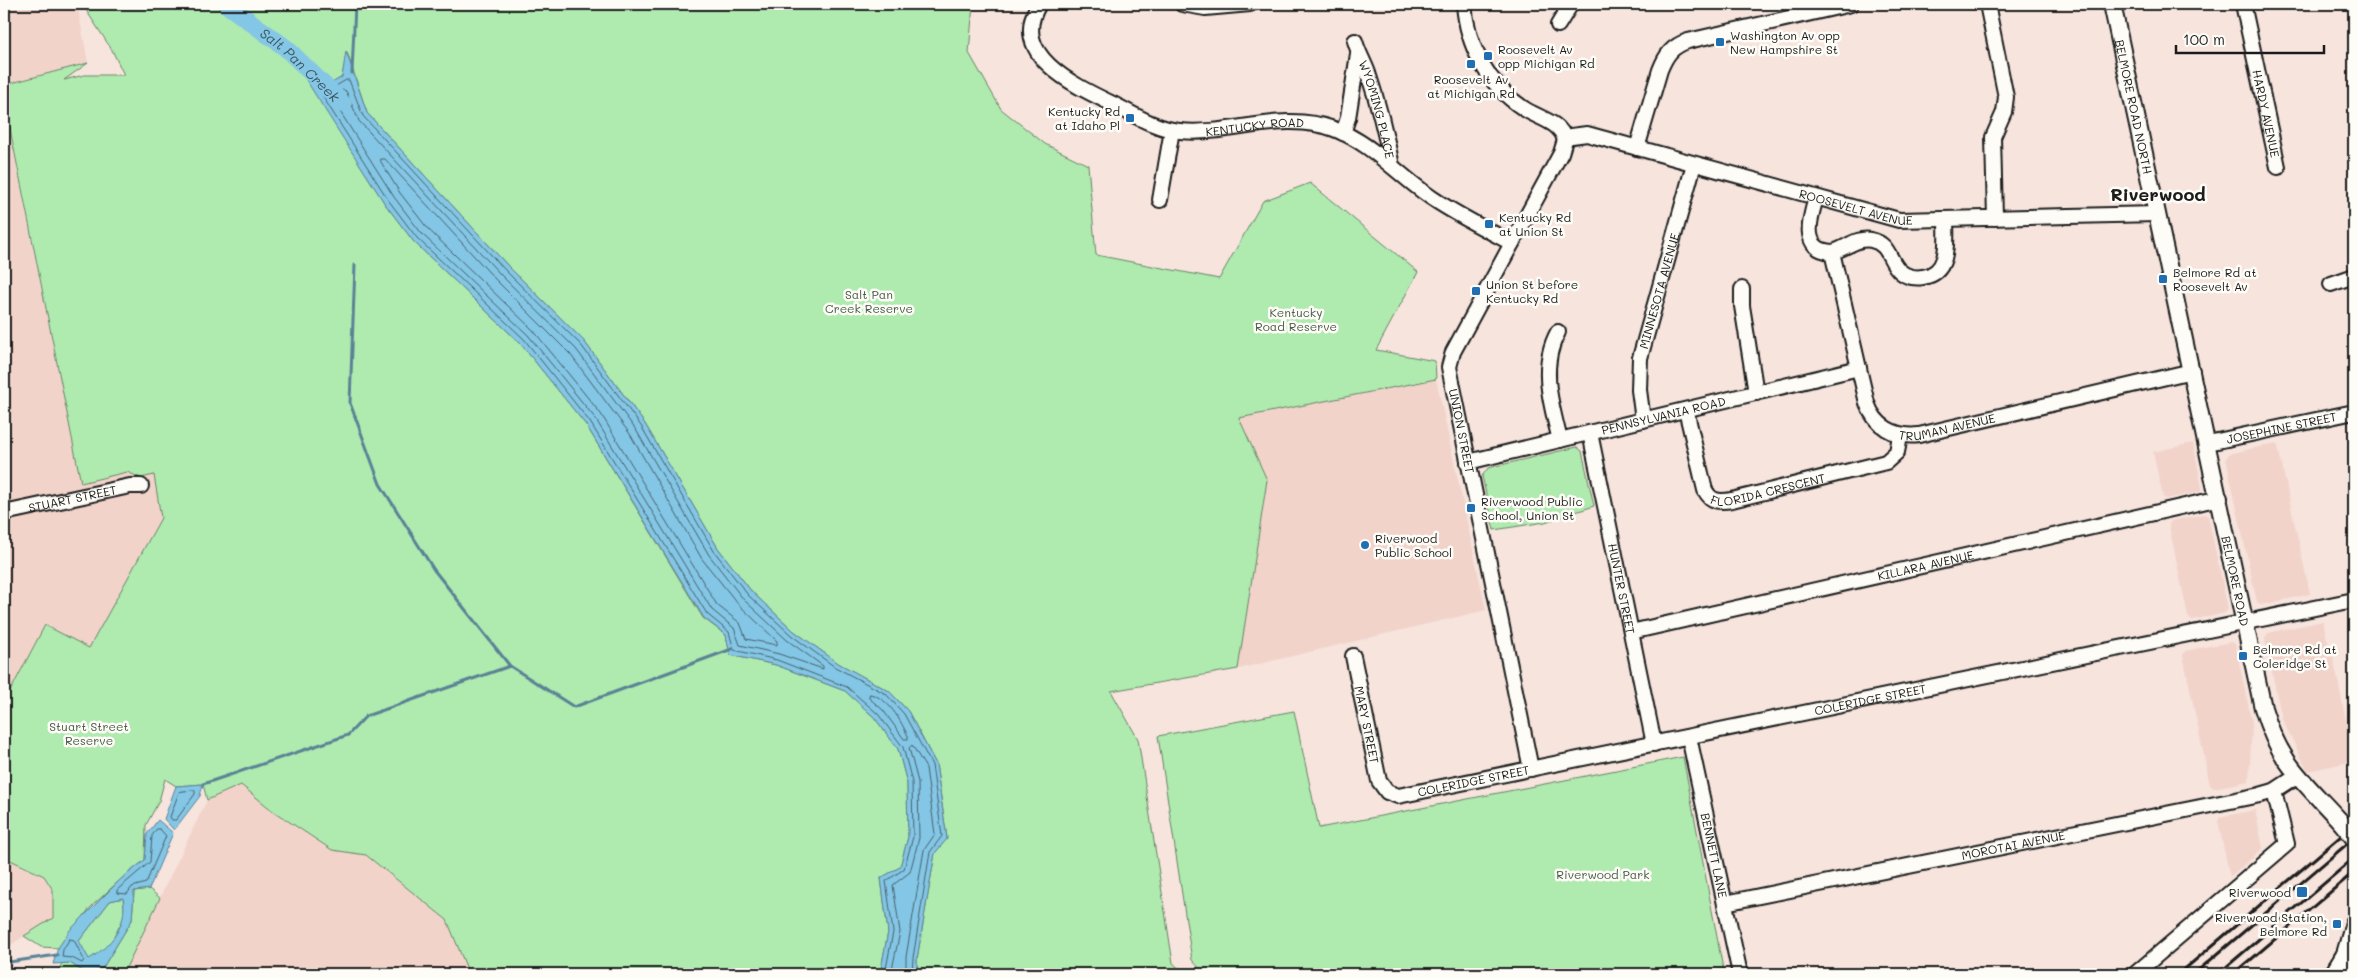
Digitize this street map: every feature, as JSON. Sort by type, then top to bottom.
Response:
[{"type":"main road","name":"BELMORE ROAD NORTH","points":[[2112,4],[2208,443]]},
{"type":"main road","name":"BELMORE ROAD","points":[[2208,443],[2267,722],[2282,754],[2297,776],[2354,838]]},
{"type":"main road","points":[[2352,974],[2350,953],[2354,923]]},
{"type":"main road","points":[[2332,974],[2350,953]]},
{"type":"street","name":"KENTUCKY ROAD","points":[[1039,4],[1031,24],[1032,37],[1040,55],[1048,65],[1073,84],[1153,124],[1172,130],[1196,131],[1290,121],[1319,124],[1343,133],[1364,145],[1432,198],[1512,243]]},
{"type":"street","points":[[1182,4],[1205,8],[1250,4]]},
{"type":"street","points":[[1464,4],[1471,40],[1492,81],[1513,101],[1560,130],[1564,137]]},
{"type":"street","points":[[1558,24],[1571,4]]},
{"type":"street","points":[[1637,148],[1662,65],[1674,46],[1692,40],[1851,4]]},
{"type":"street","points":[[1987,4],[2006,97],[2004,112],[1993,137],[1994,218]]},
{"type":"street","name":"HARDY AVENUE","points":[[2243,4],[2278,166]]},
{"type":"street","name":"WYOMING PLACE","points":[[1343,133],[1348,118],[1357,47],[1367,71],[1388,142],[1392,166]]},
{"type":"street","points":[[1644,124],[1650,142],[1668,156]]},
{"type":"street","points":[[1160,200],[1172,130]]},
{"type":"street","name":"ROOSEVELT AVENUE","points":[[1564,137],[1586,134],[1898,220],[2158,214]]},
{"type":"street","name":"UNION STREET","points":[[1531,769],[1450,374],[1451,360],[1560,153],[1564,137]]},
{"type":"street","name":"MINNESOTA AVENUE","points":[[1643,420],[1639,384],[1640,358],[1694,164]]},
{"type":"street","points":[[1816,198],[1810,220],[1809,234],[1816,246],[1827,252],[1832,252],[1856,241],[1870,240],[1885,246],[1901,272],[1914,277],[1929,276],[1941,266],[1944,258],[1946,220]]},
{"type":"street","name":"TRUMAN AVENUE","points":[[1832,252],[1867,403],[1872,416],[1882,426],[1900,436],[1919,435],[2192,371]]},
{"type":"street","points":[[2331,284],[2354,276]]},
{"type":"street","points":[[1742,289],[1742,306],[1756,392]]},
{"type":"street","points":[[1558,332],[1550,350],[1548,385],[1560,440]]},
{"type":"street","name":"PENNSYLVANIA ROAD","points":[[1468,462],[1859,368]]},
{"type":"street","name":"FLORIDA CRESCENT","points":[[1686,410],[1705,490],[1711,499],[1716,501],[1732,500],[1886,462],[1897,452],[1900,436]]},
{"type":"street","name":"JOSEPHINE STREET","points":[[2208,443],[2354,412]]},
{"type":"street","name":"HUNTER STREET","points":[[1590,433],[1654,744]]},
{"type":"street","name":"STUART STREET","points":[[4,513],[130,486],[141,486]]},
{"type":"street","name":"KILLARA AVENUE","points":[[1631,632],[2220,498]]},
{"type":"street","name":"COLERIDGE STREET","points":[[1386,792],[1392,795],[1406,795],[2354,600]]},
{"type":"street","name":"MARY STREET","points":[[1352,656],[1376,772],[1386,792]]},
{"type":"street","name":"BENNETT LANE","points":[[1689,737],[1740,974]]},
{"type":"street","name":"MOROTAI AVENUE","points":[[1725,903],[2274,792],[2297,776]]},
{"type":"street","points":[[2135,974],[2286,844],[2274,792]]},
{"type":"shaded area","points":[[36,4],[77,4],[88,63],[4,85],[4,11]]},
{"type":"shaded area","points":[[7,119],[81,483],[127,472],[141,478],[154,475],[161,518],[89,649],[45,625],[4,703],[4,120]]},
{"type":"shaded area","name":"Riverwood Public School","points":[[1436,379],[1486,610],[1238,669],[1267,480],[1239,418]]},
{"type":"shaded area","points":[[2193,443],[2202,488],[2200,492],[2166,499],[2163,497],[2153,452]]},
{"type":"shaded area","points":[[2277,443],[2310,594],[2261,605],[2257,602],[2226,458],[2229,454]]},
{"type":"shaded area","points":[[2204,514],[2208,516],[2228,609],[2225,613],[2192,620],[2188,616],[2169,525],[2171,521]]},
{"type":"shaded area","points":[[2323,621],[2330,652],[2332,652],[2354,761],[2308,771],[2282,719],[2265,639],[2268,633]]},
{"type":"shaded area","points":[[2231,642],[2235,644],[2252,723],[2249,781],[2214,788],[2210,785],[2183,655],[2185,651]]},
{"type":"shaded area","points":[[241,785],[273,811],[332,850],[366,855],[447,920],[469,974],[123,974],[207,800]]},
{"type":"shaded area","points":[[2255,810],[2263,848],[2230,877],[2218,821],[2220,817]]},
{"type":"shaded area","points":[[4,857],[44,876],[53,890],[53,918],[4,949]]},
{"type":"green space","points":[[82,4],[973,4],[969,53],[1001,109],[1045,144],[1088,165],[1096,255],[1219,279],[1263,201],[1310,183],[1418,272],[1376,350],[1435,361],[1436,379],[1239,418],[1267,480],[1238,669],[1111,691],[1138,739],[1173,963],[1185,974],[917,974],[917,959],[935,853],[947,838],[936,764],[908,711],[889,691],[838,663],[794,631],[752,592],[718,548],[645,424],[584,341],[509,267],[367,113],[347,52],[342,77],[324,88],[307,80],[385,204],[414,242],[520,343],[586,425],[703,618],[726,635],[730,655],[776,665],[845,691],[874,717],[898,749],[907,783],[908,837],[900,867],[881,878],[888,932],[880,974],[469,974],[447,920],[366,855],[332,850],[273,811],[241,785],[207,800],[203,784],[176,786],[165,779],[159,801],[146,825],[145,860],[91,907],[58,948],[41,947],[24,936],[53,918],[53,890],[44,876],[4,857],[4,703],[45,625],[89,648],[161,518],[154,475],[141,478],[127,472],[81,483],[8,119],[4,119],[4,85],[88,63],[64,80],[84,75],[124,75],[112,50]]},
{"type":"green space","points":[[1577,447],[1582,451],[1594,506],[1545,522],[1494,530],[1482,476],[1488,468]]},
{"type":"green space","name":"Riverwood Park","points":[[1294,711],[1319,828],[1683,757],[1724,974],[1205,974],[1192,960],[1158,736]]},
{"type":"green space","points":[[149,889],[160,898],[123,974],[87,974],[102,969],[132,920],[134,891]]},
{"type":"green space","points":[[123,898],[125,915],[110,945],[89,960],[79,941],[110,901]]},
{"type":"green space","points":[[62,963],[70,963],[87,974],[57,974]]},
{"type":"water","points":[[346,51],[367,113],[509,267],[584,341],[645,424],[718,548],[752,592],[794,631],[838,663],[889,691],[908,711],[936,764],[947,839],[935,853],[917,959],[917,974],[880,974],[888,932],[881,878],[900,867],[908,837],[907,783],[898,749],[874,717],[845,691],[776,665],[730,655],[726,635],[704,618],[586,425],[520,343],[414,242],[385,204],[306,80],[324,88],[342,77]]},
{"type":"water","points":[[203,784],[200,796],[174,830],[164,819],[176,786]]},
{"type":"water","points":[[158,820],[173,833],[149,889],[134,891],[132,920],[102,969],[87,974],[70,963],[53,964],[58,948],[70,930],[121,879],[145,860],[147,834]],"holes":[[[123,898],[123,917],[116,934],[104,948],[89,959],[79,941],[110,901]]]},
{"type":"waterway","name":"Salt Pan Creek","points":[[226,4],[286,48],[343,104]]},
{"type":"waterway","points":[[352,73],[355,4]]},
{"type":"waterway","points":[[355,265],[350,403],[380,484],[434,570],[510,666],[574,707],[732,649]]},
{"type":"waterway","points":[[203,784],[348,735],[366,716],[510,666]]},
{"type":"waterway","points":[[9,962],[57,955]]},
{"type":"railway","points":[[2179,974],[2354,825]]},
{"type":"railway","points":[[2194,974],[2354,838]]},
{"type":"railway","points":[[2218,974],[2354,858]]},
{"type":"railway","points":[[2234,974],[2354,872]]},
{"type":"place","name":"Washington Av opp New Hampshire St","points":[[1720,42]]},
{"type":"place","name":"Roosevelt Av opp Michigan Rd","points":[[1488,56]]},
{"type":"place","name":"Roosevelt Av at Michigan Rd","points":[[1471,64]]},
{"type":"place","name":"Kentucky Rd at Idaho Pl","points":[[1130,118]]},
{"type":"place","name":"Kentucky Rd at Union St","points":[[1489,224]]},
{"type":"place","name":"Belmore Rd at Roosevelt Av","points":[[2163,279]]},
{"type":"place","name":"Union St before Kentucky Rd","points":[[1476,291]]},
{"type":"place","name":"Riverwood Public School, Union St","points":[[1471,508]]},
{"type":"place","name":"Riverwood Public School","points":[[1365,545]]},
{"type":"place","name":"Belmore Rd at Coleridge St","points":[[2243,656]]},
{"type":"place","name":"Riverwood","points":[[2302,892]]},
{"type":"place","name":"Riverwood Station, Belmore Rd","points":[[2337,924]]},
{"type":"district","name":"Riverwood","points":[[2158,194]]},
{"type":"park label","name":"Salt Pan Creek Reserve","points":[[869,301]]},
{"type":"park label","name":"Kentucky Road Reserve","points":[[1296,319]]},
{"type":"park label","name":"Stuart Street Reserve","points":[[89,733]]}]
